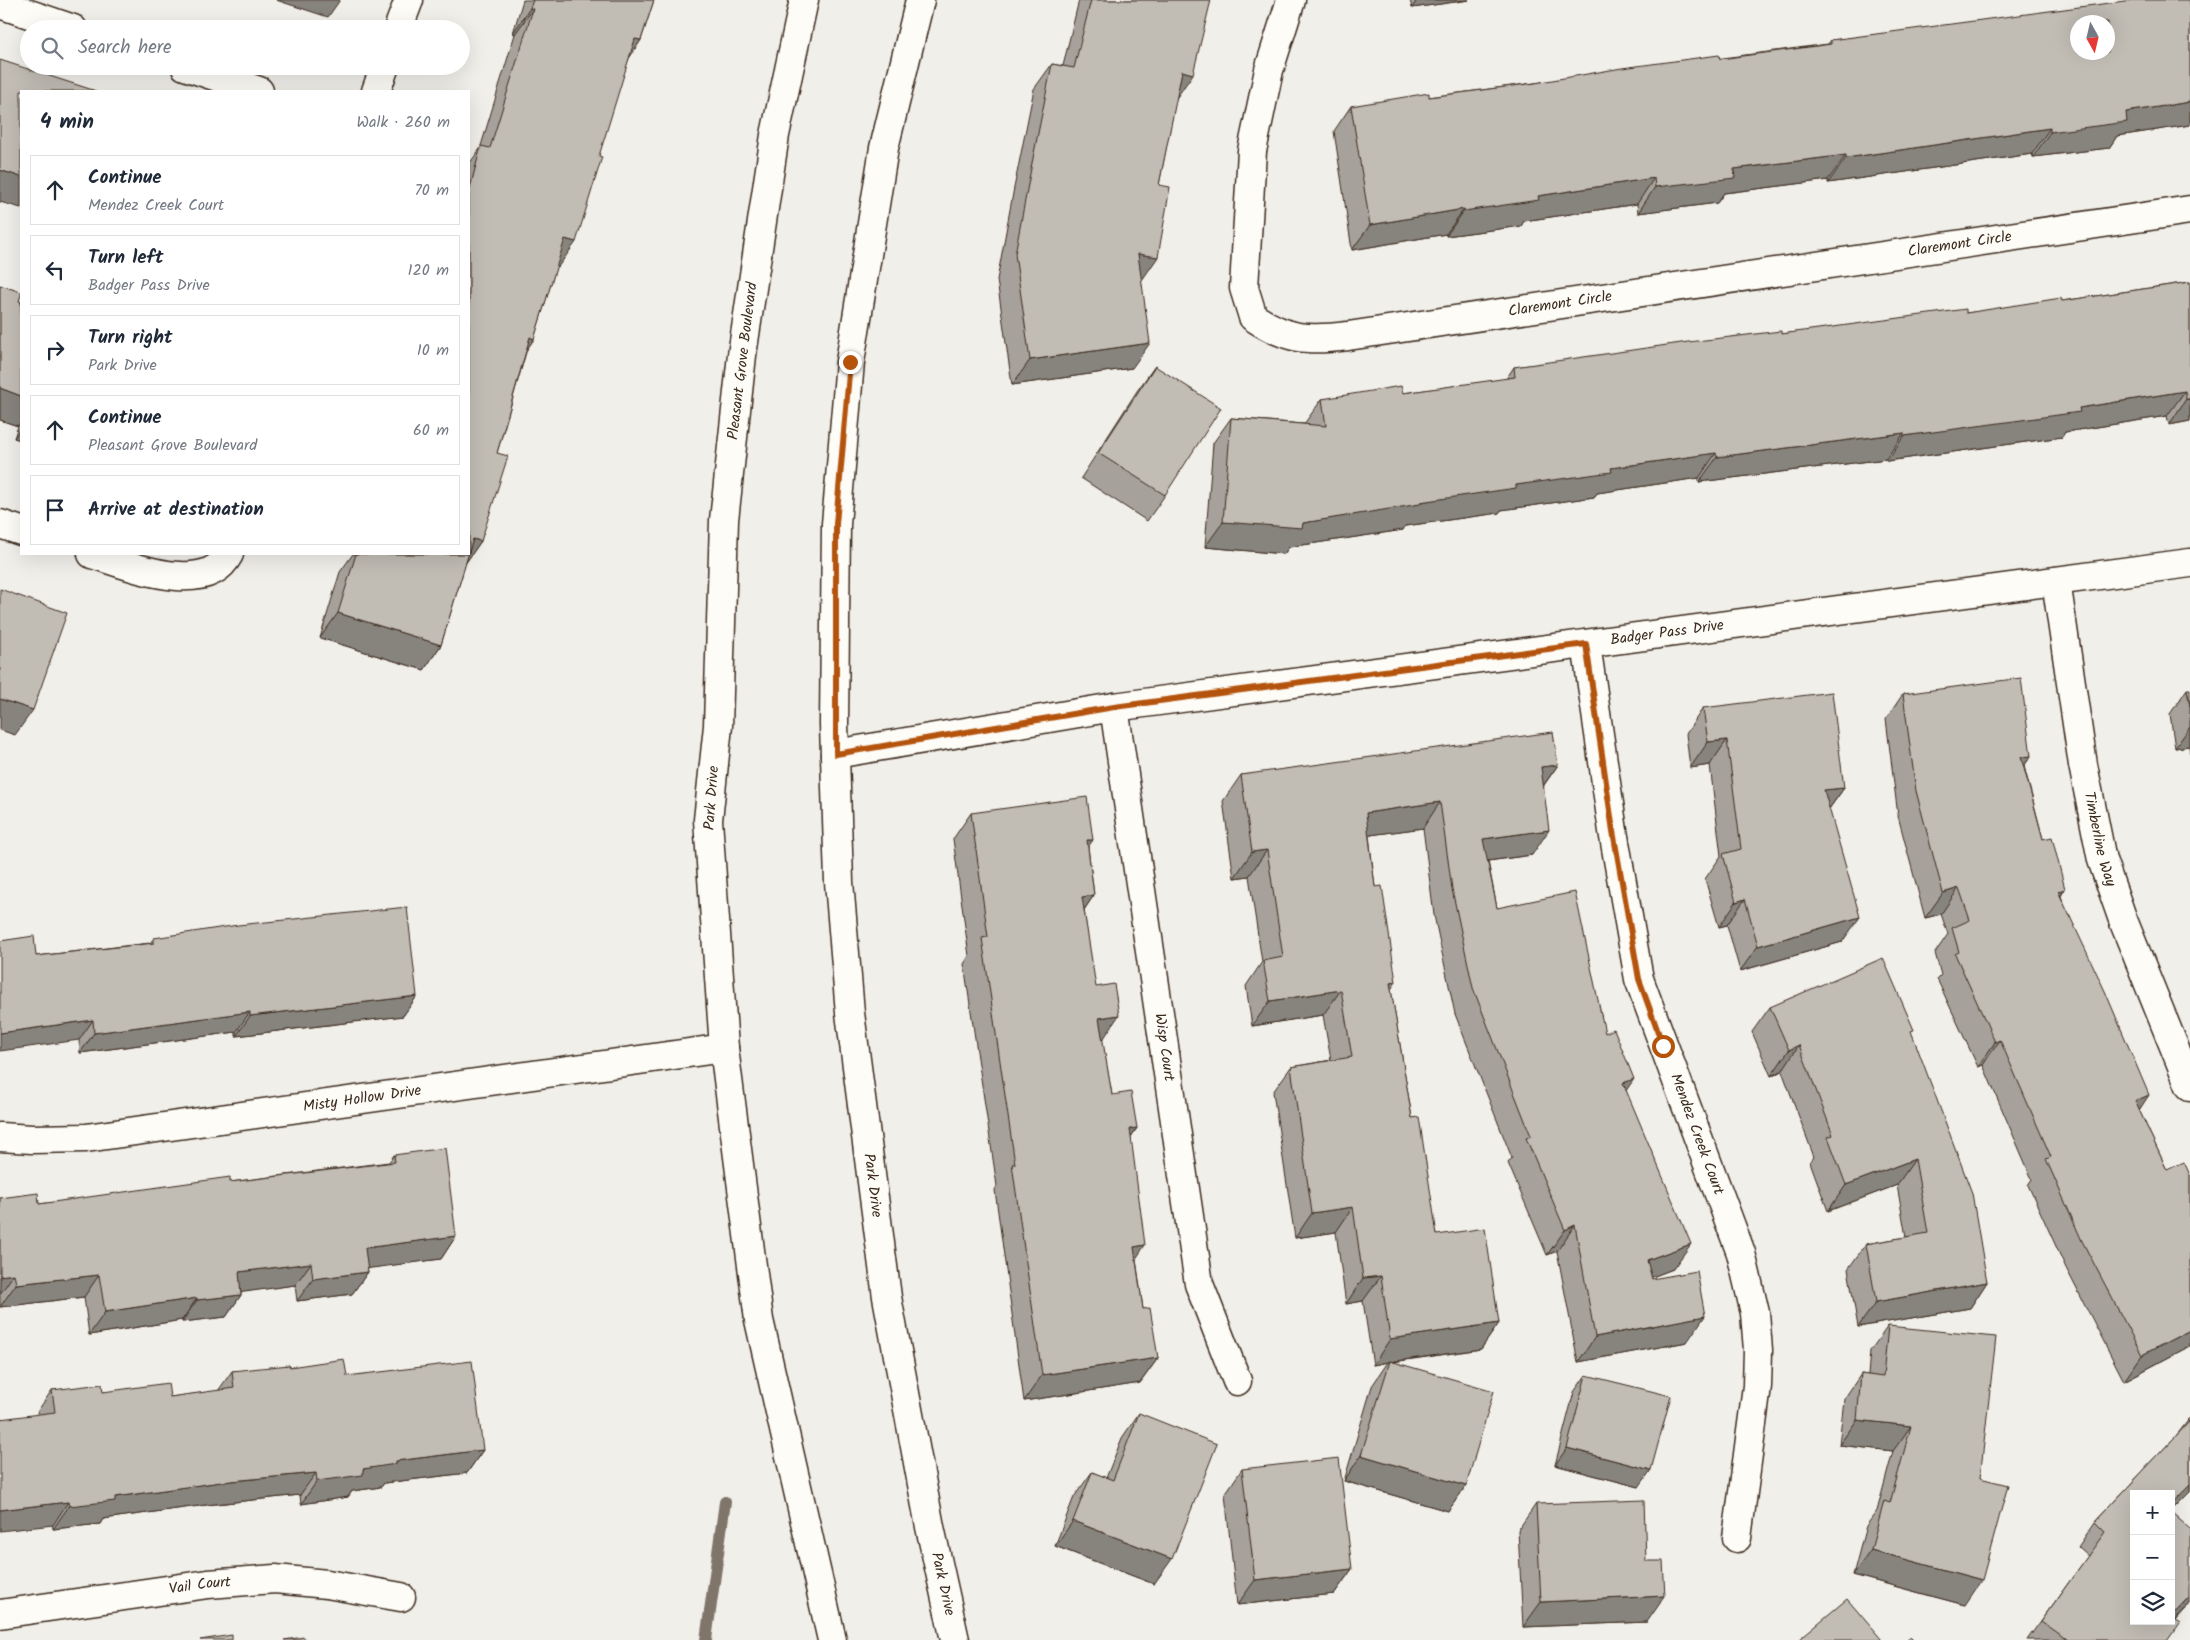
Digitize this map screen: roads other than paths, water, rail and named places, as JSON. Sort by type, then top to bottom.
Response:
[{"type":"street","points":[[401,20],[409,0]]},
{"type":"street","name":"Pleasant Grove Boulevard","points":[[718,726],[724,520],[742,355],[775,134],[804,0]]},
{"type":"street","name":"Park Drive","points":[[920,0],[884,148],[850,362],[836,524],[834,724],[839,882],[850,1013],[887,1297],[930,1527],[955,1640]]},
{"type":"street","name":"Claremont Circle","points":[[1291,0],[1268,70],[1252,151],[1244,288],[1253,317],[1275,331],[1298,338],[1322,340],[2190,210]]},
{"type":"street","points":[[0,4],[47,20]]},
{"type":"street","points":[[212,75],[256,90]]},
{"type":"street","points":[[376,90],[382,75]]},
{"type":"street","points":[[0,524],[20,531]]},
{"type":"street","points":[[95,555],[154,574],[194,577],[224,564],[229,555]]},
{"type":"street","name":"Badger Pass Drive","points":[[836,754],[1114,707],[2190,563]]},
{"type":"street","name":"Timberline Way","points":[[2056,581],[2083,765],[2102,860],[2123,920],[2190,1086]]},
{"type":"street","name":"Mendez Creek Court","points":[[1586,644],[1613,831],[1639,979],[1741,1253],[1755,1313],[1758,1350],[1757,1386],[1737,1538]]},
{"type":"street","name":"Wisp Court","points":[[1114,707],[1199,1284],[1237,1381]]},
{"type":"street","name":"Park Drive","points":[[718,726],[708,820],[724,1048],[759,1320],[832,1640]]},
{"type":"street","name":"Misty Hollow Drive","points":[[0,1137],[32,1139],[86,1138],[724,1048]]},
{"type":"street","name":"Vail Court","points":[[0,1614],[208,1584],[275,1579],[327,1584],[401,1597]]},
{"type":"waterway","points":[[706,1640],[725,1502]]}]
